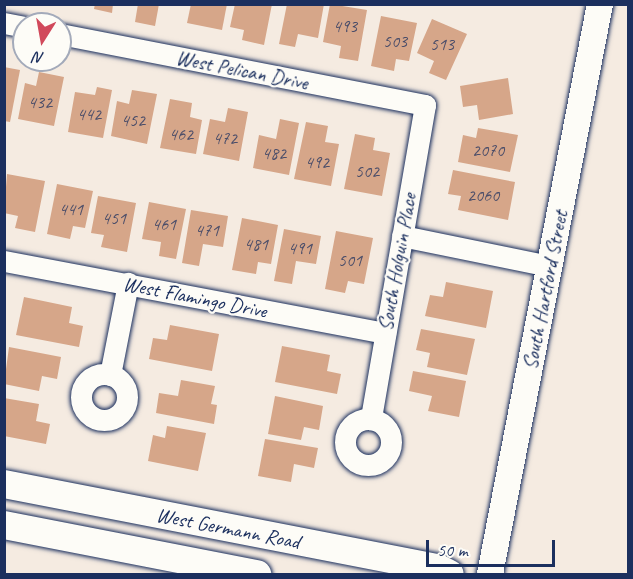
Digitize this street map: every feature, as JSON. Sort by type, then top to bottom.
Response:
[{"type":"main road","name":"West Germann Road","points":[[4,484],[438,568],[450,574]]},
{"type":"main road","name":"West Germann Road","points":[[4,525],[257,574]]},
{"type":"street","name":"South Hartford Street","points":[[490,574],[600,4]]},
{"type":"street","name":"West Pelican Drive","points":[[72,36],[425,105]]},
{"type":"street","name":"South Holguin Place","points":[[371,419],[425,105]]},
{"type":"street","points":[[402,236],[550,266]]},
{"type":"street","name":"West Flamingo Drive","points":[[4,261],[385,333]]},
{"type":"street","points":[[110,375],[128,283]]},
{"type":"building","points":[[95,4],[113,4],[112,13],[94,9]]},
{"type":"building","points":[[138,4],[159,4],[155,26],[135,22]]},
{"type":"building","points":[[191,4],[227,4],[222,30],[187,23]]},
{"type":"building","points":[[235,4],[272,4],[264,45],[242,40],[244,30],[230,27]]},
{"type":"building","points":[[287,4],[324,4],[318,38],[298,34],[295,47],[279,44]]},
{"type":"building","points":[[330,4],[367,10],[358,61],[339,58],[341,46],[323,42]]},
{"type":"building","points":[[381,16],[417,23],[409,61],[396,59],[394,71],[371,66]]},
{"type":"building","points":[[432,19],[467,34],[446,80],[429,73],[434,61],[417,53]]},
{"type":"building","points":[[4,67],[12,68],[12,72],[20,72],[10,122],[4,121]]},
{"type":"building","points":[[39,72],[64,77],[54,126],[18,119],[25,83],[36,86]]},
{"type":"building","points":[[508,78],[513,114],[479,120],[477,105],[463,107],[460,86]]},
{"type":"building","points":[[97,87],[112,90],[103,138],[68,132],[75,92],[95,95]]},
{"type":"building","points":[[132,90],[157,94],[147,144],[111,136],[117,101],[129,104]]},
{"type":"building","points":[[170,99],[192,103],[190,117],[202,120],[196,154],[160,148]]},
{"type":"building","points":[[228,108],[248,112],[239,161],[203,154],[210,119],[225,122]]},
{"type":"building","points":[[280,119],[299,123],[289,175],[253,168],[259,135],[276,139]]},
{"type":"building","points":[[306,122],[328,126],[325,142],[339,144],[331,186],[294,179]]},
{"type":"building","points":[[478,128],[518,135],[510,172],[458,162],[463,135],[476,138]]},
{"type":"building","points":[[355,134],[375,138],[373,150],[390,153],[382,196],[344,189]]},
{"type":"building","points":[[453,170],[515,182],[508,220],[458,210],[461,196],[448,194]]},
{"type":"building","points":[[7,174],[45,181],[35,232],[15,228],[18,216],[4,213]]},
{"type":"building","points":[[57,184],[93,191],[85,228],[73,226],[70,239],[47,234]]},
{"type":"building","points":[[98,196],[136,203],[127,252],[101,247],[104,235],[91,233]]},
{"type":"building","points":[[149,202],[186,209],[176,259],[159,256],[161,242],[142,239]]},
{"type":"building","points":[[191,210],[228,216],[223,247],[203,244],[199,266],[182,263]]},
{"type":"building","points":[[242,218],[278,225],[271,264],[258,262],[256,274],[232,270]]},
{"type":"building","points":[[284,229],[321,236],[316,264],[296,261],[292,284],[274,281]]},
{"type":"building","points":[[336,231],[373,238],[364,284],[348,281],[345,293],[325,289]]},
{"type":"building","points":[[446,282],[493,291],[486,328],[425,316],[430,295],[443,297]]},
{"type":"building","points":[[24,297],[72,307],[69,323],[83,326],[79,347],[16,335]]},
{"type":"building","points":[[170,325],[219,334],[212,371],[149,359],[153,338],[167,340]]},
{"type":"building","points":[[421,329],[475,339],[467,375],[427,367],[430,353],[416,350]]},
{"type":"building","points":[[282,346],[330,355],[327,371],[341,374],[337,394],[275,382]]},
{"type":"building","points":[[9,347],[61,357],[57,379],[42,376],[39,391],[4,384]]},
{"type":"building","points":[[413,371],[466,381],[459,417],[428,411],[432,396],[409,391]]},
{"type":"building","points":[[181,380],[215,386],[211,404],[217,405],[214,424],[156,413],[159,393],[178,396]]},
{"type":"building","points":[[275,396],[323,406],[319,430],[304,427],[301,440],[268,434]]},
{"type":"building","points":[[4,398],[39,404],[36,421],[50,424],[46,444],[4,436]]},
{"type":"building","points":[[167,426],[206,433],[198,471],[148,461],[153,435],[165,438]]},
{"type":"building","points":[[265,439],[318,448],[314,468],[294,464],[291,482],[258,476]]}]
